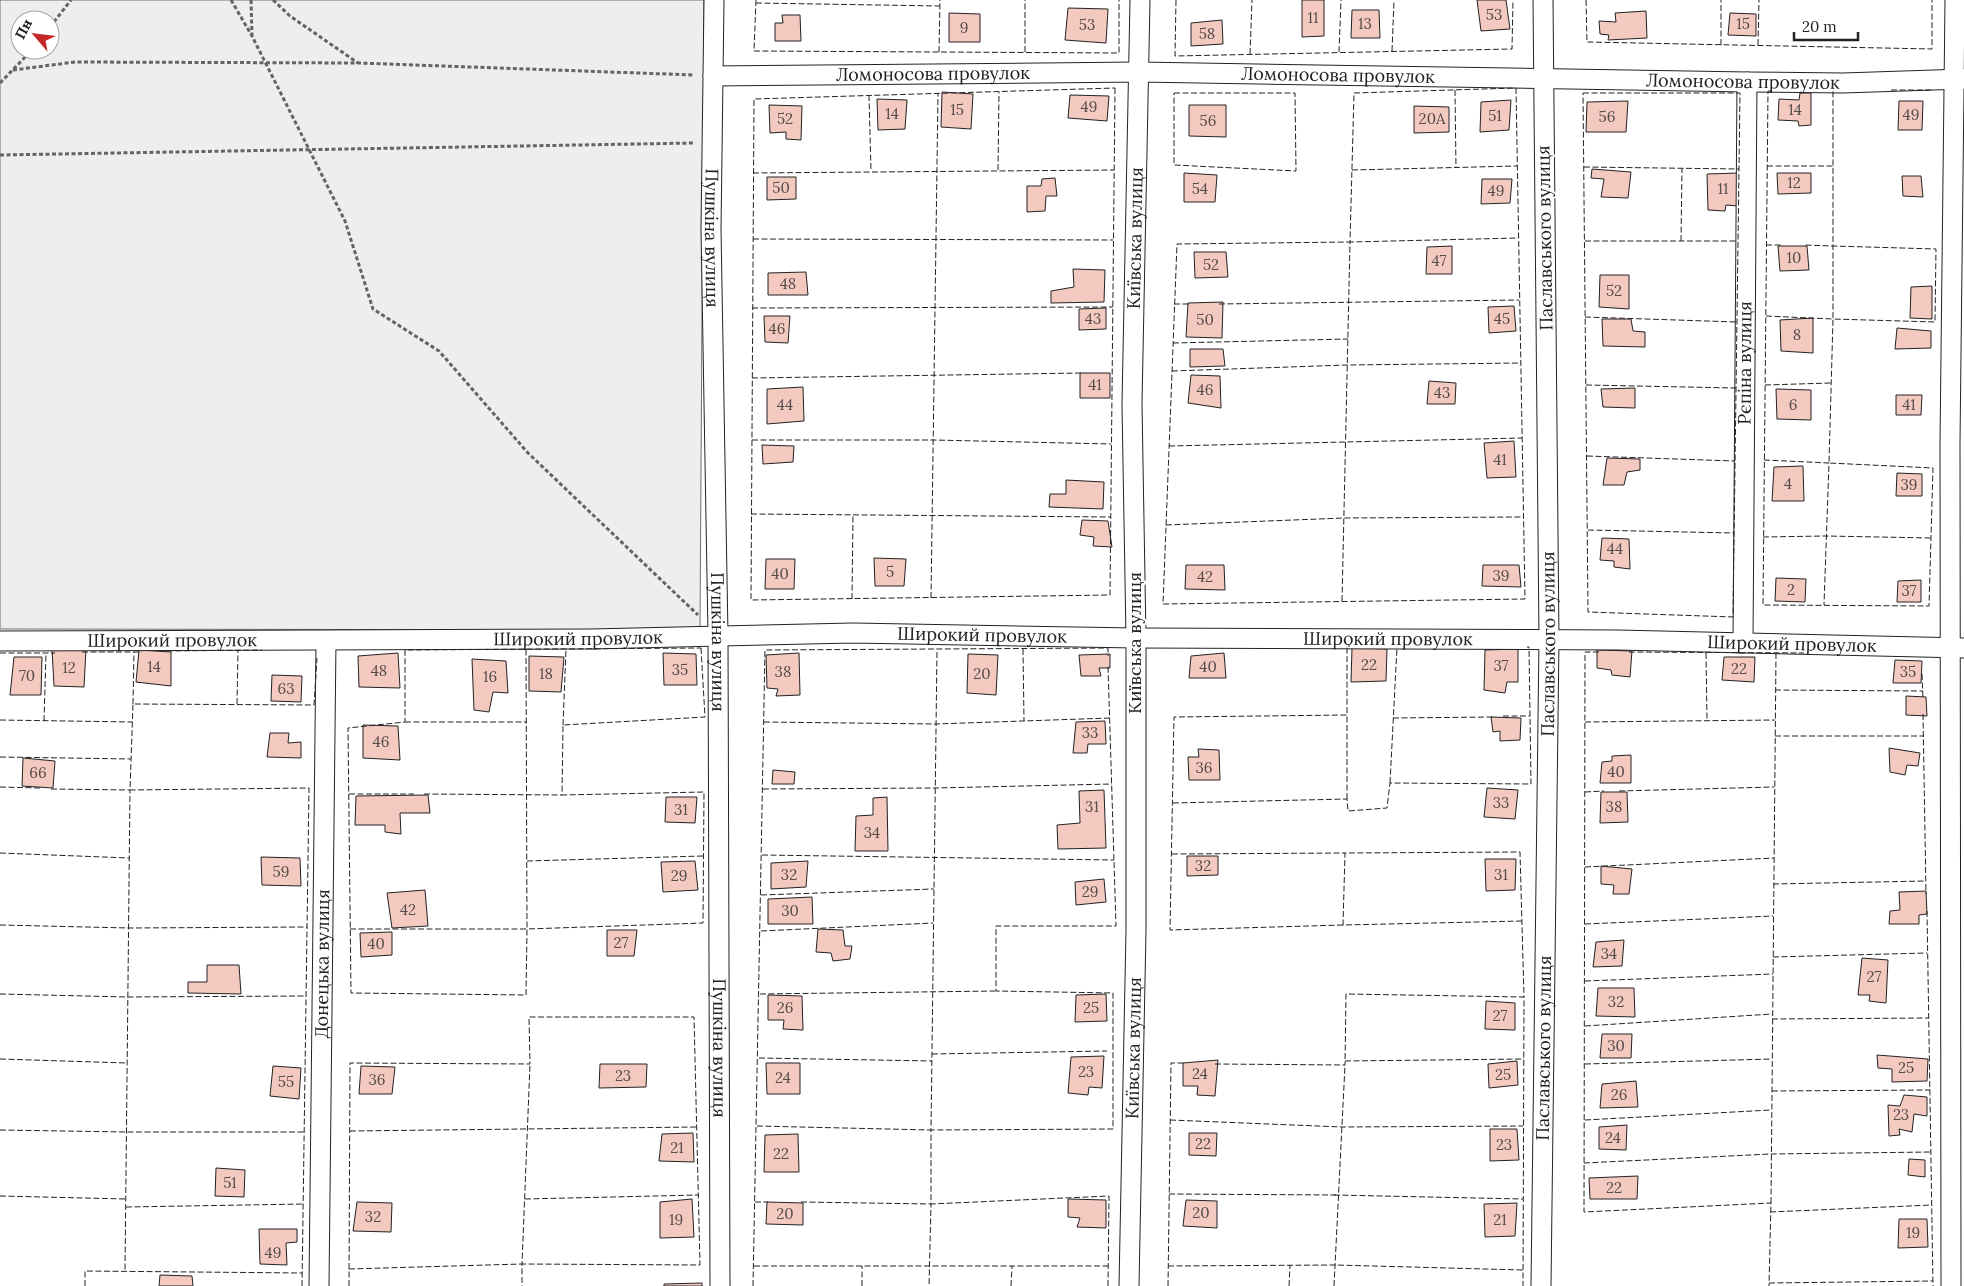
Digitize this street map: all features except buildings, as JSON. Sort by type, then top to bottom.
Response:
[{"type":"street","name":"Пушкіна вулиця","points":[[714,0],[711,229],[718,635],[720,1286]]},
{"type":"street","name":"Київська вулиця","points":[[1128,1286],[1136,930],[1136,638],[1132,404],[1140,0]]},
{"type":"street","name":"Паславського вулиця","points":[[1541,1286],[1549,639],[1543,0]]},
{"type":"street","points":[[1952,1286],[1957,648],[1950,443],[1959,79],[1955,0]]},
{"type":"street","name":"Ломоносова провулок","points":[[713,76],[1139,72],[1843,83],[1959,79]]},
{"type":"street","name":"Рєпіна вулиця","points":[[1743,642],[1747,82]]},
{"type":"street","name":"Широкий провулок","points":[[0,641],[591,639],[718,635],[853,634],[1136,638],[1549,639],[1957,648]]},
{"type":"street","name":"Донецька вулиця","points":[[319,1286],[326,641]]},
{"type":"path","points":[[60,15],[72,0]]},
{"type":"path","points":[[232,0],[345,221],[372,309],[439,351],[528,453],[718,635]]},
{"type":"path","points":[[251,0],[252,36]]},
{"type":"path","points":[[273,0],[290,16],[359,63]]},
{"type":"path","points":[[0,83],[22,60]]},
{"type":"path","points":[[13,70],[75,62],[265,62],[359,63],[713,76]]},
{"type":"path","points":[[0,155],[712,143]]},
{"type":"shaded area","points":[[0,0],[704,0],[700,630],[0,629]]},
{"type":"fence","points":[[756,0],[754,51],[1119,53],[1119,0]]},
{"type":"fence","points":[[939,52],[940,0]]},
{"type":"fence","points":[[1025,0],[1025,52]]},
{"type":"fence","points":[[1176,0],[1175,56],[1512,49],[1513,0]]},
{"type":"fence","points":[[1250,54],[1252,0]]},
{"type":"fence","points":[[1339,52],[1341,0]]},
{"type":"fence","points":[[1392,51],[1394,0]]},
{"type":"fence","points":[[1586,0],[1587,42],[1932,49],[1932,0]]},
{"type":"fence","points":[[1721,0],[1721,45]]},
{"type":"fence","points":[[1758,45],[1759,0]]},
{"type":"fence","points":[[756,3],[940,6]]},
{"type":"fence","points":[[1115,88],[1110,595],[751,600],[754,99],[1115,88]]},
{"type":"fence","points":[[1516,88],[1525,599],[1163,604],[1177,244],[1350,242],[1354,93],[1516,88]]},
{"type":"fence","points":[[1455,90],[1456,168]]},
{"type":"fence","points":[[1891,90],[1933,90]]},
{"type":"fence","points":[[1771,91],[1768,91],[1763,605],[1929,606],[1933,468],[1829,463],[1833,319],[1935,322],[1936,249],[1833,246],[1833,91]]},
{"type":"fence","points":[[998,170],[999,92]]},
{"type":"fence","points":[[931,598],[938,93]]},
{"type":"fence","points":[[1174,93],[1295,93],[1296,171],[1174,165],[1174,93]]},
{"type":"fence","points":[[1583,93],[1740,93],[1733,617],[1588,612],[1583,93]]},
{"type":"fence","points":[[869,95],[871,171]]},
{"type":"fence","points":[[1352,170],[1517,166]]},
{"type":"fence","points":[[1767,166],[1833,166]]},
{"type":"fence","points":[[1584,167],[1739,169]]},
{"type":"fence","points":[[1681,241],[1682,168]]},
{"type":"fence","points":[[753,173],[1114,170]]},
{"type":"fence","points":[[1342,601],[1350,242],[1518,238]]},
{"type":"fence","points":[[753,239],[1113,240]]},
{"type":"fence","points":[[1585,241],[1738,241]]},
{"type":"fence","points":[[1766,245],[1782,245]]},
{"type":"fence","points":[[1766,316],[1833,319],[1833,246],[1804,245]]},
{"type":"fence","points":[[1219,304],[1519,300]]},
{"type":"fence","points":[[1174,304],[1189,304]]},
{"type":"fence","points":[[752,308],[1113,307]]},
{"type":"fence","points":[[1585,317],[1737,322]]},
{"type":"fence","points":[[1173,343],[1348,339]]},
{"type":"fence","points":[[1172,371],[1347,365],[1521,363]]},
{"type":"fence","points":[[752,378],[1082,373]]},
{"type":"fence","points":[[1765,385],[1831,383]]},
{"type":"fence","points":[[1586,385],[1736,388]]},
{"type":"fence","points":[[1169,446],[1522,438]]},
{"type":"fence","points":[[752,440],[933,440],[1111,444]]},
{"type":"fence","points":[[1587,456],[1735,461]]},
{"type":"fence","points":[[1764,460],[1829,463],[1824,605]]},
{"type":"fence","points":[[751,514],[1111,517]]},
{"type":"fence","points":[[852,599],[853,515]]},
{"type":"fence","points":[[1166,525],[1344,518],[1523,517]]},
{"type":"fence","points":[[1588,530],[1734,533]]},
{"type":"fence","points":[[1763,537],[1931,538]]},
{"type":"fence","points":[[1343,925],[1170,930],[1174,717],[1347,715],[1347,646],[1350,646]]},
{"type":"fence","points":[[1390,783],[1397,647]]},
{"type":"fence","points":[[1173,803],[1347,799],[1348,811],[1387,808],[1390,783],[1531,784],[1529,647],[1527,647]]},
{"type":"fence","points":[[701,648],[705,717],[563,725],[562,795],[704,792],[703,923],[527,929],[526,995],[351,993],[348,728],[405,722],[405,650],[701,648]]},
{"type":"fence","points":[[753,1286],[765,650],[1108,648],[1108,656]]},
{"type":"fence","points":[[350,929],[527,929],[526,649]]},
{"type":"fence","points":[[563,725],[566,649]]},
{"type":"fence","points":[[1023,649],[1024,721]]},
{"type":"fence","points":[[167,651],[262,650]]},
{"type":"fence","points":[[757,1126],[931,1130],[937,650]]},
{"type":"fence","points":[[237,704],[238,651]]},
{"type":"fence","points":[[82,652],[142,652]]},
{"type":"fence","points":[[133,704],[134,652]]},
{"type":"fence","points":[[1599,652],[1585,652],[1584,1212],[1771,1203],[1769,1286]]},
{"type":"fence","points":[[1629,652],[1804,653]]},
{"type":"fence","points":[[0,653],[55,653]]},
{"type":"fence","points":[[44,721],[46,653]]},
{"type":"fence","points":[[1706,653],[1707,721]]},
{"type":"fence","points":[[1771,1203],[1776,653]]},
{"type":"fence","points":[[302,1286],[309,788],[130,790],[133,704],[314,705],[317,658]]},
{"type":"fence","points":[[1108,666],[1116,926],[996,926],[996,991],[1113,993],[1113,1129],[931,1130],[931,1204],[1109,1196],[1108,1286]]},
{"type":"fence","points":[[1922,674],[1923,699]]},
{"type":"fence","points":[[1775,690],[1923,691]]},
{"type":"fence","points":[[1923,714],[1926,894]]},
{"type":"fence","points":[[1347,715],[1347,799]]},
{"type":"fence","points":[[1503,716],[1530,716]]},
{"type":"fence","points":[[1393,718],[1493,717]]},
{"type":"fence","points":[[764,722],[936,724],[1110,718]]},
{"type":"fence","points":[[0,720],[132,722]]},
{"type":"fence","points":[[1585,722],[1775,720]]},
{"type":"fence","points":[[405,722],[527,722]]},
{"type":"fence","points":[[1775,736],[1924,736]]},
{"type":"fence","points":[[0,757],[131,759]]},
{"type":"fence","points":[[763,789],[1112,784]]},
{"type":"fence","points":[[0,787],[41,788]]},
{"type":"fence","points":[[1619,791],[1774,787]]},
{"type":"fence","points":[[51,789],[130,790],[125,1271]]},
{"type":"fence","points":[[1585,792],[1604,791]]},
{"type":"fence","points":[[349,794],[414,794]]},
{"type":"fence","points":[[424,794],[562,795]]},
{"type":"fence","points":[[1522,921],[1343,925],[1345,853],[1520,852],[1524,997]]},
{"type":"fence","points":[[0,853],[129,858]]},
{"type":"fence","points":[[1172,854],[1345,853]]},
{"type":"fence","points":[[762,855],[1114,860]]},
{"type":"fence","points":[[527,861],[703,856]]},
{"type":"fence","points":[[1585,867],[1774,858]]},
{"type":"fence","points":[[1773,884],[1926,881]]},
{"type":"fence","points":[[761,895],[934,889]]},
{"type":"fence","points":[[1927,911],[1933,1286]]},
{"type":"fence","points":[[1585,924],[1773,916]]},
{"type":"fence","points":[[761,931],[933,923]]},
{"type":"fence","points":[[0,925],[129,928],[307,927]]},
{"type":"fence","points":[[1773,957],[1927,953]]},
{"type":"fence","points":[[1585,981],[1773,974]]},
{"type":"fence","points":[[760,994],[996,991]]},
{"type":"fence","points":[[0,994],[128,997],[306,996]]},
{"type":"fence","points":[[1215,1064],[1345,1065],[1346,994],[1524,997],[1523,1286]]},
{"type":"fence","points":[[1585,1026],[1772,1014]]},
{"type":"fence","points":[[349,1286],[350,1063],[530,1064],[529,1017],[694,1017],[700,1265],[522,1264],[522,1286]]},
{"type":"fence","points":[[1772,1019],[1928,1018]]},
{"type":"fence","points":[[932,1054],[1107,1051]]},
{"type":"fence","points":[[759,1058],[932,1061]]},
{"type":"fence","points":[[0,1059],[127,1063]]},
{"type":"fence","points":[[1345,1061],[1524,1059]]},
{"type":"fence","points":[[1585,1064],[1772,1059]]},
{"type":"fence","points":[[1168,1286],[1171,1063],[1185,1063]]},
{"type":"fence","points":[[349,1269],[522,1264],[530,1064]]},
{"type":"fence","points":[[1334,1286],[1345,1065]]},
{"type":"fence","points":[[1772,1091],[1930,1090]]},
{"type":"fence","points":[[1585,1120],[1771,1110]]},
{"type":"fence","points":[[1170,1120],[1342,1127],[1523,1126]]},
{"type":"fence","points":[[350,1131],[697,1127]]},
{"type":"fence","points":[[0,1130],[304,1132]]},
{"type":"fence","points":[[1584,1163],[1771,1154],[1931,1152]]},
{"type":"fence","points":[[1169,1194],[1336,1195]]},
{"type":"fence","points":[[525,1199],[699,1195]]},
{"type":"fence","points":[[1334,1195],[1523,1199]]},
{"type":"fence","points":[[0,1196],[126,1199]]},
{"type":"fence","points":[[755,1202],[768,1202]]},
{"type":"fence","points":[[801,1202],[931,1204],[929,1286]]},
{"type":"fence","points":[[126,1207],[304,1204]]},
{"type":"fence","points":[[1770,1212],[1932,1205]]},
{"type":"fence","points":[[1289,1286],[1290,1265]]},
{"type":"fence","points":[[1168,1266],[1335,1265],[1523,1270]]},
{"type":"fence","points":[[754,1266],[1108,1266]]},
{"type":"fence","points":[[862,1266],[862,1286]]},
{"type":"fence","points":[[1011,1286],[1012,1266]]},
{"type":"fence","points":[[85,1286],[85,1271],[302,1273]]},
{"type":"fence","points":[[1769,1283],[1933,1281]]}]
